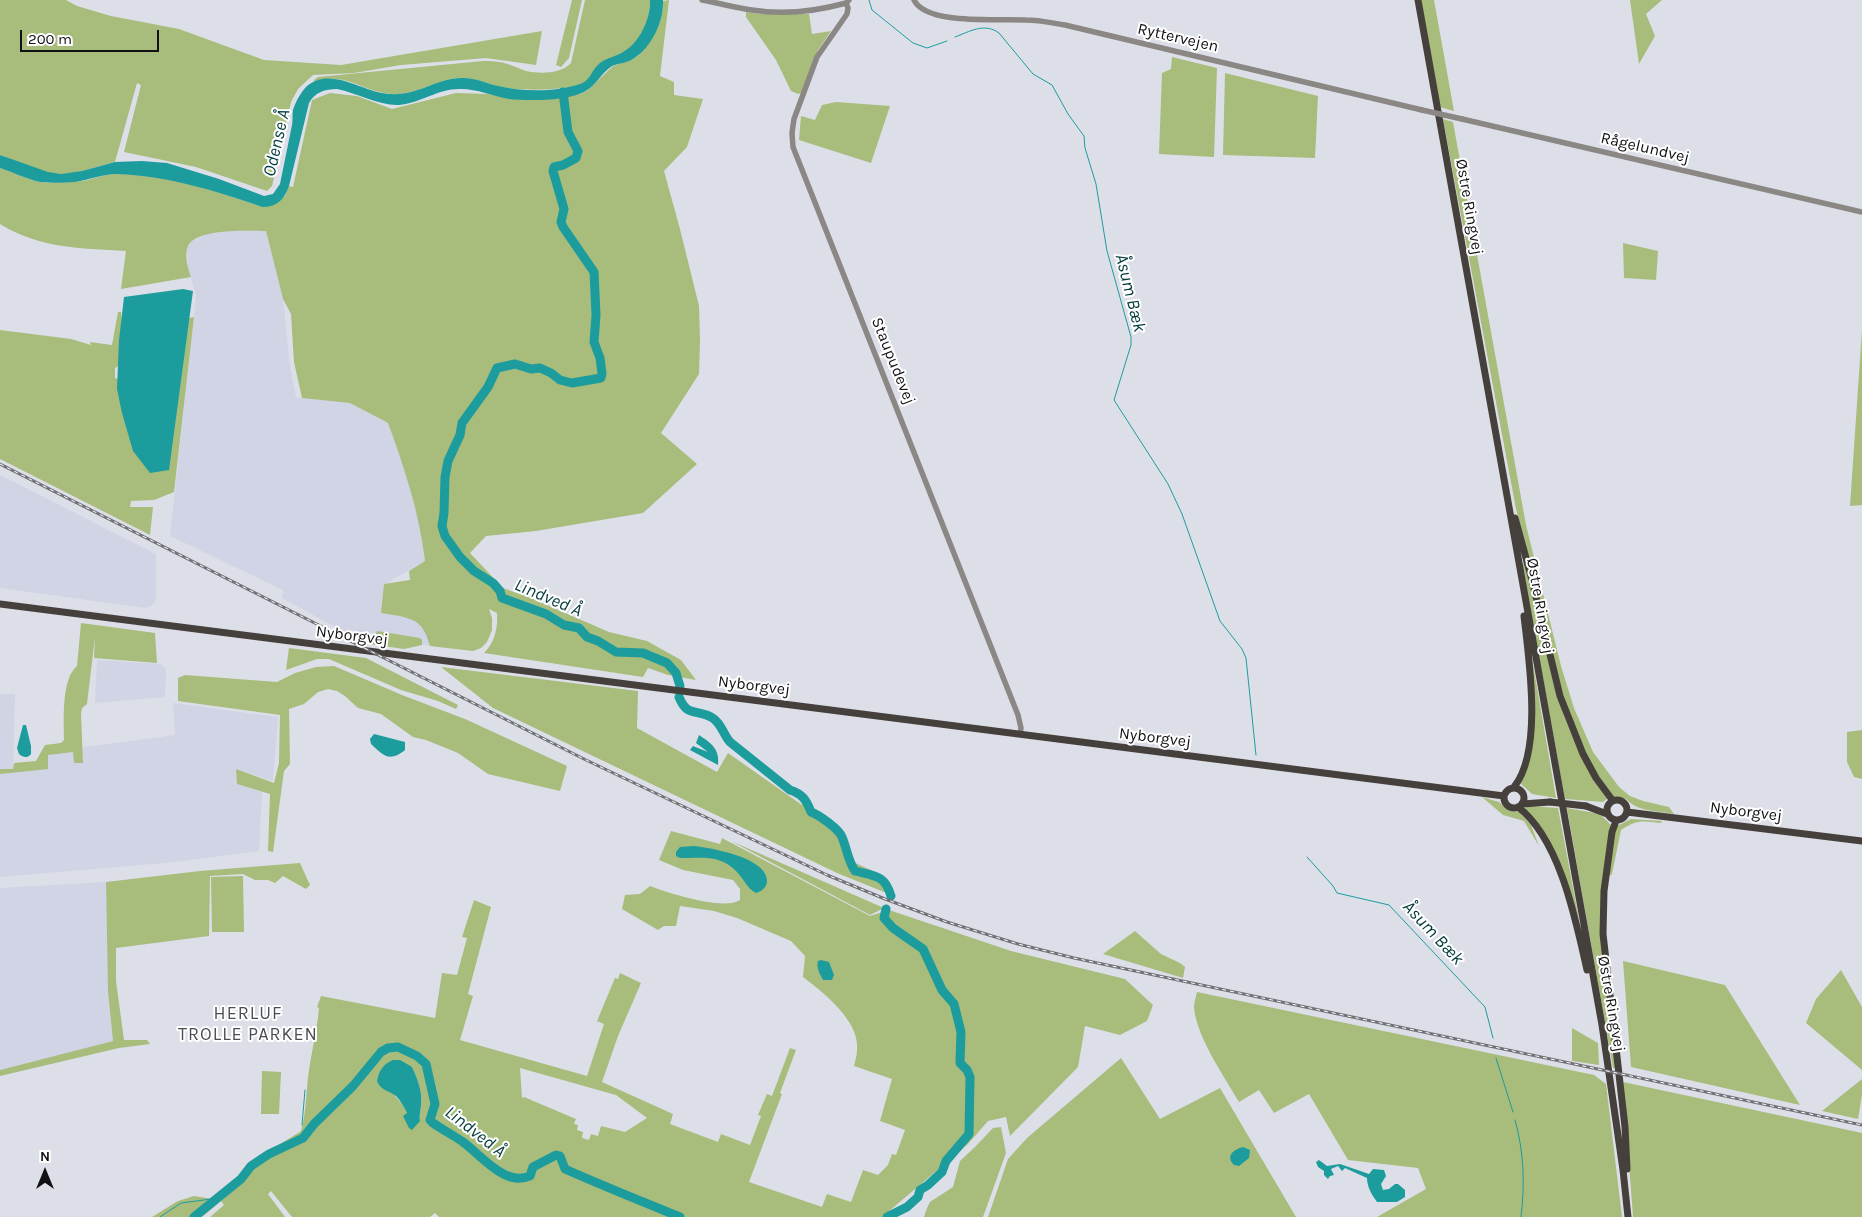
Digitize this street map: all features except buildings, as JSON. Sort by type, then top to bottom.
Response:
[{"type":"main road","name":"Østre Ringvej","points":[[1418,0],[1602,1025],[1628,1217]]},
{"type":"main road","points":[[1505,484],[1532,580],[1560,696],[1583,754],[1611,803]]},
{"type":"main road","points":[[1520,574],[1532,704],[1528,749],[1522,774],[1514,787],[1509,788],[1504,796],[1506,804],[1510,807],[1550,802]]},
{"type":"main road","name":"Nyborgvej","points":[[0,605],[1504,796]]},
{"type":"main road","points":[[1514,787],[1524,794],[1550,802],[1586,806],[1621,801],[1627,808],[1627,812],[1624,818],[1616,820],[1611,819],[1607,814],[1586,806]]},
{"type":"main road","points":[[1520,806],[1524,794]]},
{"type":"main road","points":[[1607,814],[1611,803]]},
{"type":"main road","points":[[1520,806],[1538,829],[1561,874],[1576,922],[1592,992],[1602,1025]]},
{"type":"main road","name":"Nyborgvej","points":[[1627,812],[1862,840]]},
{"type":"main road","points":[[1616,820],[1612,832],[1604,891],[1603,934],[1624,1127],[1628,1175],[1628,1217]]},
{"type":"street","points":[[702,0],[767,12],[817,9],[848,2]]},
{"type":"street","name":"Ryttervejen","points":[[914,0],[917,5],[926,11],[946,16],[972,20],[1027,20],[1065,26],[1422,110]]},
{"type":"street","name":"Staupudevej","points":[[848,2],[847,14],[817,57],[794,119],[793,147],[1018,715],[1021,728],[1020,734]]},
{"type":"street","name":"Rågelundvej","points":[[1422,110],[1862,212]]},
{"type":"shaded area","points":[[215,231],[266,231],[283,299],[290,366],[296,397],[350,403],[388,423],[409,482],[421,530],[425,561],[385,584],[381,613],[409,618],[419,624],[426,633],[430,646],[346,633],[282,598],[283,590],[170,536],[196,296],[188,267],[187,250],[189,244],[194,240]]},
{"type":"shaded area","points":[[0,475],[156,554],[156,600],[151,606],[145,608],[0,588]]},
{"type":"shaded area","points":[[97,660],[161,664],[166,669],[165,697],[95,703]]},
{"type":"shaded area","points":[[0,694],[15,694],[13,770],[0,770]]},
{"type":"shaded area","points":[[173,703],[278,717],[273,781],[236,769],[237,784],[262,792],[259,851],[176,862],[0,877],[0,773],[46,768],[46,752],[175,735]]},
{"type":"shaded area","points":[[106,882],[108,992],[113,1041],[0,1070],[0,888]]},
{"type":"green space","points":[[0,0],[66,0],[77,6],[111,16],[179,29],[264,60],[341,65],[542,31],[536,65],[486,58],[401,65],[354,73],[313,75],[298,89],[291,102],[272,186],[267,191],[196,167],[124,152],[141,85],[137,83],[115,162],[68,174],[61,174],[38,170],[0,155]]},
{"type":"green space","points":[[572,0],[582,0],[569,58],[561,67],[556,65]]},
{"type":"green space","points":[[585,0],[650,0],[650,6],[645,26],[634,44],[625,51],[598,65],[587,81],[576,86],[543,90],[519,89],[460,78],[442,81],[409,92],[391,94],[375,91],[344,80],[325,79],[314,82],[318,77],[483,61],[509,64],[532,72],[556,71],[567,67],[571,63]]},
{"type":"green space","points":[[669,0],[660,76],[674,82],[674,95],[703,99],[687,147],[664,171],[699,306],[700,340],[699,374],[661,433],[697,464],[643,513],[536,531],[486,536],[470,553],[503,588],[609,632],[647,641],[681,660],[696,680],[668,675],[648,668],[643,677],[484,653],[493,639],[497,624],[497,613],[489,609],[492,618],[492,630],[487,642],[481,648],[473,651],[430,646],[421,626],[416,622],[381,613],[384,584],[410,580],[409,571],[425,561],[419,525],[406,474],[388,423],[350,403],[302,398],[294,362],[291,314],[283,299],[266,231],[236,231],[201,236],[193,240],[188,246],[186,254],[191,277],[121,289],[126,251],[77,248],[46,243],[15,232],[0,224],[0,168],[45,183],[82,181],[112,174],[154,177],[208,189],[262,207],[285,196],[289,186],[293,187],[312,100],[330,93],[357,96],[392,109],[456,93],[488,94],[517,99],[549,99],[580,94],[587,91],[613,66],[639,55],[656,31],[663,8],[663,1]]},
{"type":"green space","points":[[1421,0],[1434,0],[1454,111],[1439,107]]},
{"type":"green space","points":[[1630,0],[1662,0],[1646,14],[1655,36],[1639,64]]},
{"type":"green space","points":[[746,12],[761,14],[809,14],[812,34],[831,31],[818,50],[801,93],[798,94],[791,91],[776,60],[746,17]]},
{"type":"green space","points":[[1172,57],[1217,68],[1214,157],[1159,154],[1162,73],[1171,69]]},
{"type":"green space","points":[[1225,73],[1318,96],[1315,158],[1223,155]]},
{"type":"green space","points":[[836,102],[890,106],[871,163],[799,140],[801,116],[815,120],[822,105]]},
{"type":"green space","points":[[1443,119],[1453,122],[1526,525],[1561,666],[1574,708],[1593,752],[1619,787],[1630,796],[1669,807],[1674,814],[1642,809],[1626,799],[1613,797],[1605,788],[1585,752],[1564,699],[1516,509]]},
{"type":"green space","points":[[1623,243],[1658,251],[1656,280],[1624,278]]},
{"type":"green space","points":[[118,312],[121,312],[125,362],[115,368],[115,378],[126,382],[189,318],[194,317],[174,492],[154,500],[131,501],[130,507],[153,507],[150,535],[0,459],[0,330],[71,339],[91,345],[90,342],[112,345]]},
{"type":"green space","points":[[1862,330],[1862,505],[1850,506]]},
{"type":"green space","points":[[1522,563],[1526,564],[1564,716],[1572,735],[1607,799],[1603,802],[1565,799]]},
{"type":"green space","points":[[81,623],[155,633],[157,663],[94,658],[95,637],[87,704],[82,708],[81,714],[83,763],[74,763],[73,752],[48,755],[48,769],[0,774],[0,769],[13,769],[14,763],[36,761],[45,745],[61,743],[64,740],[64,701],[68,680],[77,666]]},
{"type":"green space","points":[[377,631],[420,638],[422,645],[404,649],[369,644],[369,639],[375,637]]},
{"type":"green space","points":[[289,648],[366,658],[458,705],[456,709],[438,701],[401,690],[329,659],[317,659],[286,670]]},
{"type":"green space","points":[[1532,658],[1556,798],[1532,794],[1521,784],[1531,739]]},
{"type":"green space","points":[[334,666],[465,719],[567,766],[560,791],[488,774],[458,753],[426,740],[413,737],[381,714],[358,708],[345,696],[337,691],[328,689],[318,692],[304,704],[289,709],[290,764],[284,771],[273,852],[268,851],[270,794],[237,784],[236,769],[274,783],[279,763],[280,715],[178,701],[178,678],[185,675],[277,682],[295,673],[316,667]]},
{"type":"green space","points":[[441,667],[638,691],[637,728],[717,772],[728,753],[802,805],[803,803],[835,832],[849,860],[879,874],[889,894],[837,873],[493,708]]},
{"type":"green space","points":[[1862,730],[1862,779],[1854,777],[1847,762],[1847,732]]},
{"type":"green space","points":[[1482,797],[1499,802],[1509,811],[1519,812],[1531,825],[1539,846],[1524,821],[1503,815]]},
{"type":"green space","points":[[1529,806],[1558,808],[1579,919],[1556,861],[1542,833],[1525,808]]},
{"type":"green space","points":[[1567,808],[1595,813],[1602,816],[1611,825],[1602,881],[1616,1068],[1613,1068]]},
{"type":"green space","points":[[1631,819],[1662,821],[1661,823],[1636,822],[1621,830],[1612,874],[1608,877],[1615,829]]},
{"type":"green space","points":[[671,831],[720,844],[722,838],[870,916],[889,910],[1011,951],[1125,979],[1153,1005],[1147,1021],[1120,1035],[1085,1026],[1078,1067],[1010,1136],[1006,1117],[988,1121],[968,1144],[888,1212],[891,1217],[439,1217],[435,1213],[430,1217],[292,1217],[271,1191],[268,1194],[285,1217],[210,1217],[224,1205],[221,1201],[202,1217],[152,1217],[178,1201],[194,1196],[219,1200],[250,1172],[255,1160],[301,1131],[318,1017],[319,1008],[317,1007],[321,996],[435,1018],[442,973],[457,975],[467,938],[462,937],[474,900],[491,907],[468,994],[473,996],[460,1040],[587,1076],[604,1024],[597,1021],[615,978],[618,979],[620,973],[641,983],[618,1036],[602,1082],[673,1114],[670,1124],[718,1142],[721,1134],[750,1145],[761,1116],[758,1115],[767,1094],[772,1096],[790,1048],[796,1050],[780,1093],[782,1094],[749,1182],[822,1207],[827,1194],[851,1202],[863,1170],[878,1175],[888,1165],[892,1154],[896,1155],[905,1130],[880,1121],[892,1079],[854,1066],[857,1050],[853,1029],[847,1018],[830,999],[803,977],[805,956],[791,941],[737,918],[714,911],[680,906],[676,926],[664,926],[658,930],[622,909],[625,895],[640,894],[650,886],[696,900],[732,903],[740,900],[740,889],[733,880],[683,870],[659,860]],"holes":[[[412,1067],[418,1080],[421,1095],[420,1121],[407,1113],[395,1096]],[[520,1068],[616,1095],[647,1118],[625,1132],[601,1126],[598,1136],[591,1134],[589,1140],[582,1138],[583,1132],[577,1130],[578,1125],[574,1124],[576,1119],[524,1097],[522,1098]]]},
{"type":"green space","points":[[731,841],[884,908],[870,915]]},
{"type":"green space","points":[[300,863],[310,885],[306,889],[283,876],[275,883],[268,880],[255,880],[243,874],[210,876],[209,936],[116,948],[116,981],[124,1040],[147,1040],[150,1044],[119,1048],[0,1076],[0,1070],[113,1041],[108,992],[106,882],[200,871]]},
{"type":"green space","points":[[243,876],[244,932],[212,932],[211,877]]},
{"type":"green space","points":[[1135,931],[1161,954],[1185,967],[1183,978],[1103,954]]},
{"type":"green space","points":[[1623,961],[1725,985],[1800,1105],[1631,1067]]},
{"type":"green space","points":[[1841,970],[1862,1007],[1862,1070],[1806,1023],[1816,999]]},
{"type":"green space","points":[[1197,992],[1594,1075],[1606,1084],[1622,1217],[1377,1217],[1426,1189],[1418,1168],[1348,1160],[1309,1094],[1274,1113],[1259,1090],[1239,1102],[1212,1056],[1200,1030],[1194,1007]]},
{"type":"green space","points":[[1572,1028],[1598,1043],[1599,1065],[1572,1061]]},
{"type":"green space","points":[[1121,1058],[1160,1119],[1220,1088],[1296,1217],[988,1217],[1008,1159],[1027,1138]]},
{"type":"green space","points":[[262,1071],[281,1072],[279,1114],[261,1114]]},
{"type":"green space","points":[[1862,1079],[1862,1095],[1858,1119],[1822,1111]]},
{"type":"green space","points":[[1623,1082],[1862,1133],[1862,1217],[1633,1217]]},
{"type":"green space","points":[[1001,1127],[1006,1153],[983,1217],[924,1217],[930,1202],[953,1187],[960,1161],[993,1128]]},
{"type":"water","points":[[650,0],[663,0],[663,8],[656,33],[646,48],[631,60],[612,66],[588,89],[577,95],[548,100],[517,100],[473,90],[453,89],[415,102],[392,105],[337,89],[321,92],[314,96],[309,103],[287,191],[279,202],[272,206],[262,207],[208,190],[172,181],[135,175],[106,175],[62,183],[40,182],[0,168],[0,155],[48,172],[61,174],[82,171],[115,162],[142,161],[167,163],[219,179],[264,196],[273,194],[280,184],[294,107],[304,89],[316,81],[336,79],[379,93],[389,94],[400,94],[418,90],[442,81],[461,78],[475,79],[498,86],[518,89],[550,90],[571,87],[584,82],[598,65],[622,53],[634,43],[642,32],[647,19]]},
{"type":"water","points":[[183,289],[193,291],[169,470],[150,473],[133,451],[117,389],[119,340],[124,297]]},
{"type":"water","points":[[23,725],[26,725],[31,746],[31,754],[26,757],[19,754],[17,748]]},
{"type":"water","points":[[374,734],[405,742],[405,750],[395,756],[386,756],[371,744],[370,739]]},
{"type":"water","points":[[699,735],[711,744],[716,751],[718,765],[690,750],[693,746],[708,752],[696,743]]},
{"type":"water","points":[[694,846],[726,852],[750,861],[765,874],[766,886],[756,893],[748,887],[732,867],[725,863],[711,858],[680,858],[676,856],[676,852],[680,847]]},
{"type":"water","points":[[818,961],[829,962],[834,975],[832,980],[823,980],[818,966]]},
{"type":"water","points":[[393,1060],[400,1060],[412,1067],[419,1085],[421,1095],[420,1121],[412,1130],[403,1116],[407,1113],[401,1102],[396,1096],[381,1087],[377,1081],[382,1068]]},
{"type":"water","points":[[1243,1147],[1250,1150],[1249,1158],[1239,1166],[1234,1165],[1230,1159],[1232,1153]]},
{"type":"water","points":[[1319,1160],[1327,1166],[1340,1164],[1369,1174],[1373,1169],[1384,1170],[1386,1176],[1381,1184],[1383,1190],[1398,1184],[1405,1190],[1405,1197],[1397,1202],[1377,1202],[1369,1188],[1367,1178],[1345,1168],[1342,1171],[1338,1166],[1331,1169],[1334,1175],[1328,1179],[1324,1175],[1324,1171],[1318,1167],[1316,1162]]},
{"type":"waterway","name":"Åsum Bæk","points":[[869,0],[872,10],[913,43],[927,48],[947,41]]},
{"type":"waterway","name":"Åsum Bæk","points":[[955,37],[982,28],[988,28],[999,33],[1033,74],[1052,85],[1068,114],[1084,136],[1085,148],[1096,184],[1107,251],[1131,337],[1131,345],[1114,400],[1168,484],[1182,514],[1220,621],[1242,649],[1246,658],[1256,755]]},
{"type":"waterway","name":"Lindved Å","points":[[563,92],[568,132],[578,151],[576,158],[563,165],[554,167],[553,171],[564,209],[561,222],[563,227],[594,272],[596,315],[594,342],[600,358],[601,378],[572,383],[560,380],[540,368],[531,369],[515,364],[497,368],[488,387],[462,423],[460,435],[448,461],[445,477],[442,526],[445,536],[460,557],[474,571],[493,583],[500,591],[502,598],[546,614],[564,625],[579,628],[587,637],[598,641],[616,652],[643,653],[667,663],[676,673],[680,686]]},
{"type":"waterway","name":"Lindved Å","points":[[679,697],[685,707],[692,712],[714,719],[730,742],[790,790],[798,793],[811,812],[819,816],[840,834],[855,871],[882,880],[889,889],[891,896]]},
{"type":"waterway","name":"Åsum Bæk","points":[[1307,857],[1337,893],[1389,905],[1485,1007],[1493,1038]]},
{"type":"waterway","name":"Lindved Å","points":[[886,909],[884,918],[893,928],[923,949],[942,990],[954,1004],[961,1032],[960,1063],[967,1070],[970,1077],[969,1134],[946,1161],[942,1172],[920,1190],[918,1197],[907,1207],[887,1217]]},
{"type":"waterway","name":"Lindved Å","points":[[194,1217],[241,1179],[251,1166],[269,1154],[303,1138],[314,1124],[353,1086],[381,1052],[388,1048],[398,1047],[417,1056],[426,1064],[435,1104],[430,1120],[463,1142],[503,1174],[521,1178],[530,1176],[533,1167],[556,1155],[560,1156],[565,1169],[680,1217]]},
{"type":"waterway","name":"Åsum Bæk","points":[[1496,1058],[1513,1112]]},
{"type":"waterway","points":[[302,1125],[305,1090]]},
{"type":"waterway","name":"Åsum Bæk","points":[[1515,1120],[1523,1168],[1521,1217]]},
{"type":"waterway","name":"Lindved Å","points":[[160,1217],[181,1203],[219,1198]]},
{"type":"railway","points":[[0,464],[586,760],[827,875],[947,922],[1018,944],[1074,958],[1862,1125]]},
{"type":"district","name":"HERLUF TROLLE PARKEN","points":[[248,1024]]},
{"type":"water label","name":"Odense Å","points":[[277,143]]}]
